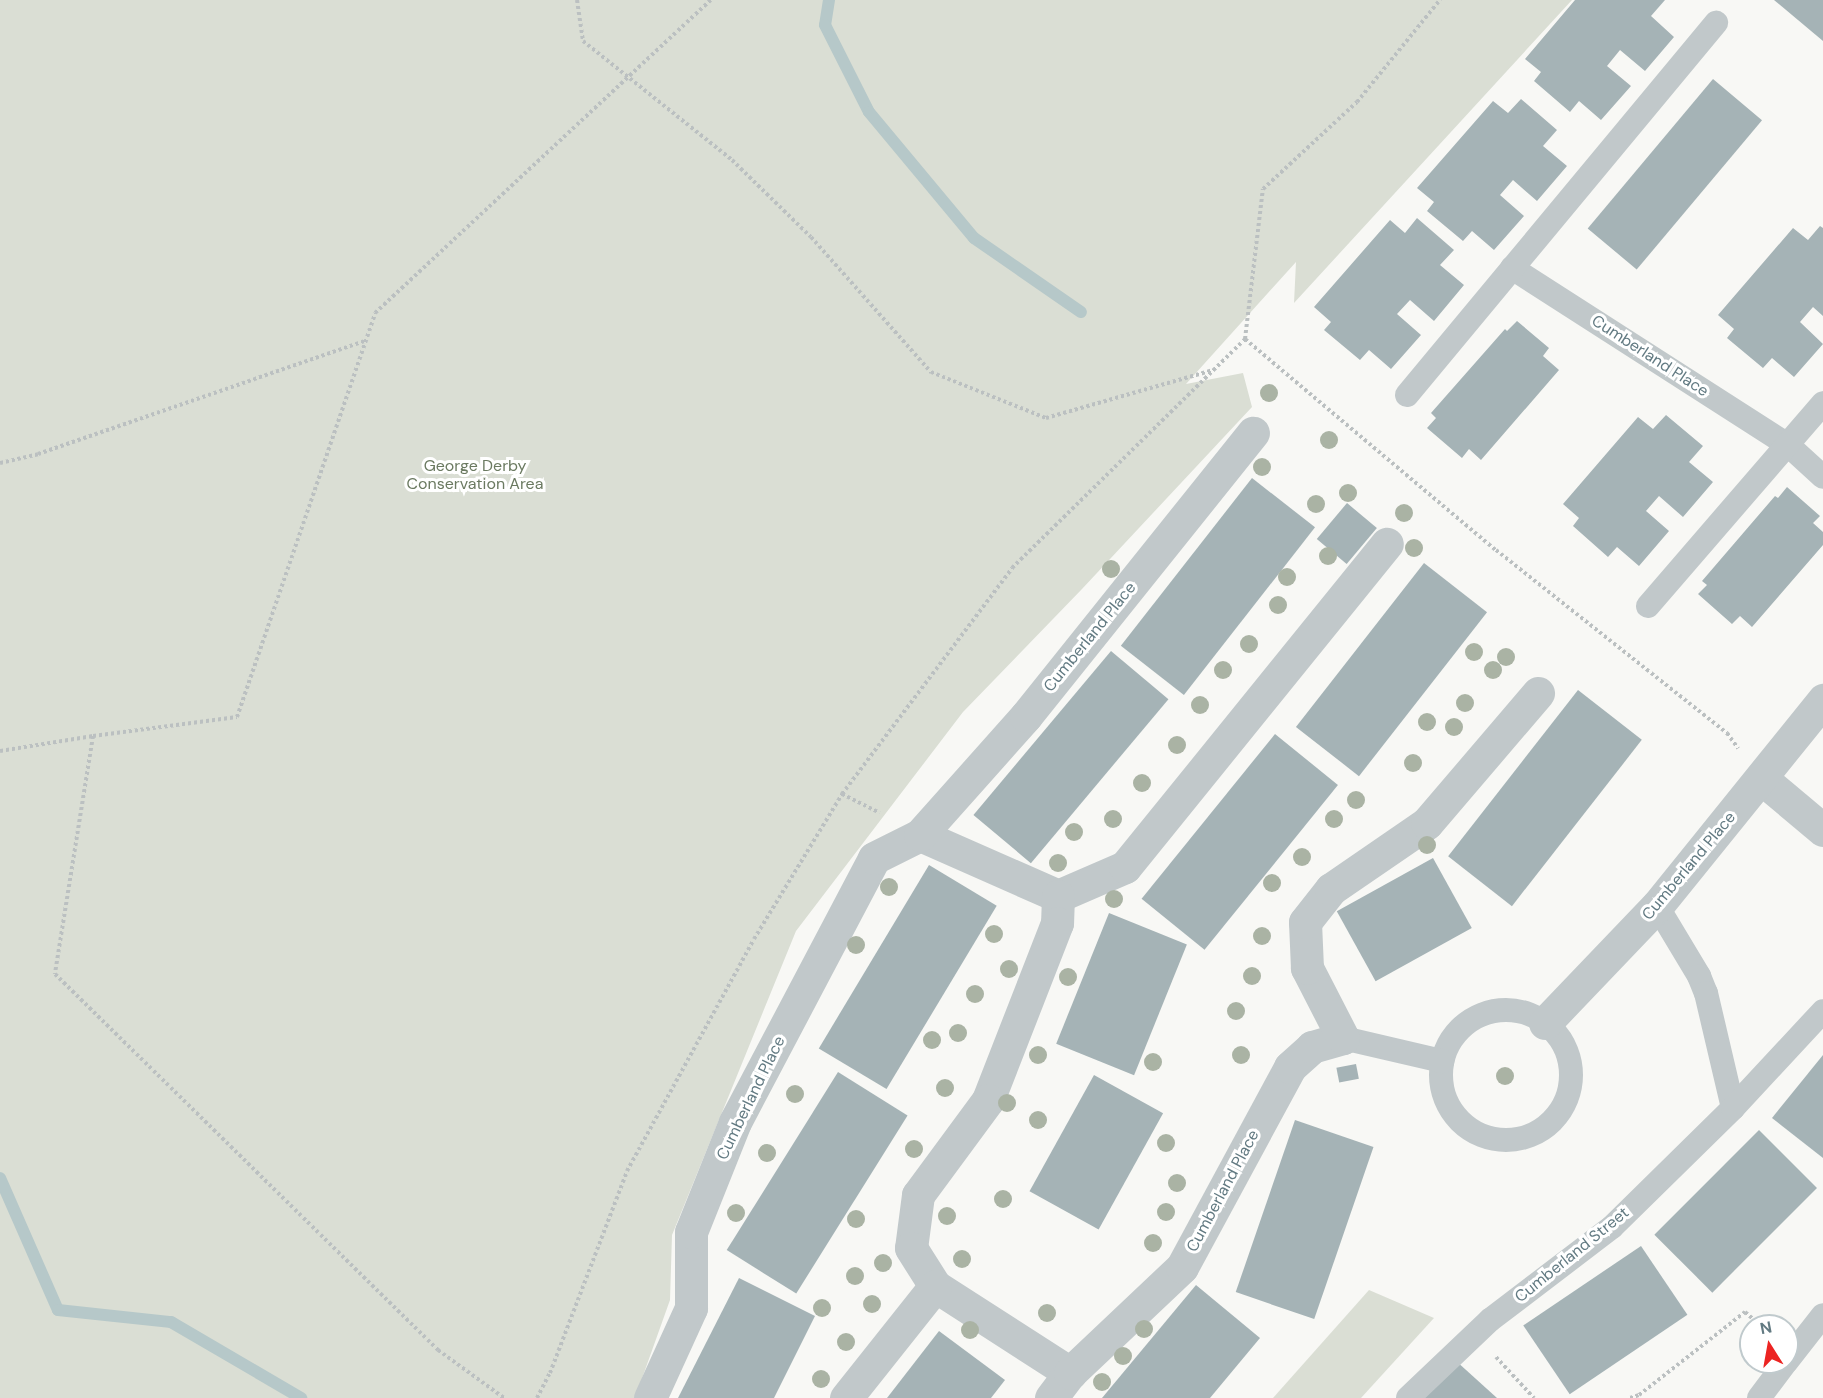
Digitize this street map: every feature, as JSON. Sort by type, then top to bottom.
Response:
[{"type":"street","name":"Cumberland Place","points":[[650,1398],[691,1308],[691,1232],[735,1122],[874,858],[920,835],[1026,716],[1253,433]]},
{"type":"street","points":[[920,835],[1058,896],[1125,867],[1387,544]]},
{"type":"street","points":[[1343,1038],[1307,968],[1305,922],[1331,889],[1427,823],[1538,693]]},
{"type":"street","name":"Cumberland Place","points":[[1545,1023],[1657,906],[1823,700]]},
{"type":"street","points":[[1761,778],[1823,830]]},
{"type":"street","name":"Cumberland Place","points":[[1058,896],[1057,923],[988,1100],[918,1195],[911,1248],[935,1286],[1060,1385],[1182,1267],[1290,1067],[1312,1047],[1343,1038]]},
{"type":"street","points":[[846,1398],[935,1286]]},
{"type":"lane","points":[[1407,395],[1716,23]]},
{"type":"lane","name":"Cumberland Place","points":[[1512,268],[1788,445],[1823,477]]},
{"type":"lane","points":[[1648,606],[1823,403]]},
{"type":"lane","points":[[1657,906],[1699,976],[1706,993],[1733,1108]]},
{"type":"lane","points":[[1504,1010],[1526,1013],[1545,1023],[1560,1038],[1569,1057],[1571,1078],[1567,1099],[1556,1118],[1539,1131],[1519,1139],[1497,1139],[1477,1134],[1460,1120],[1447,1103],[1442,1083],[1442,1061],[1450,1041],[1464,1025],[1483,1014],[1504,1010]]},
{"type":"lane","name":"Cumberland Street","points":[[1408,1398],[1490,1320],[1612,1227],[1733,1108],[1823,1011]]},
{"type":"lane","name":"Cumberland Place","points":[[1343,1038],[1442,1061]]},
{"type":"lane","points":[[1799,1346],[1823,1315]]},
{"type":"lane","points":[[1759,1398],[1778,1374]]},
{"type":"path","points":[[577,0],[583,41],[732,160],[810,237],[931,372],[1046,418],[1214,369]]},
{"type":"path","points":[[0,752],[93,736],[237,717],[375,313],[711,0]]},
{"type":"path","points":[[1440,0],[1357,102],[1263,189],[1245,339],[1496,550],[1727,734],[1761,778]]},
{"type":"path","points":[[0,463],[38,454],[365,341]]},
{"type":"path","points":[[93,736],[55,974],[438,1350],[504,1398]]},
{"type":"path","points":[[842,794],[863,804]]},
{"type":"path","points":[[1630,1398],[1640,1395],[1739,1317]]},
{"type":"path","points":[[1474,1335],[1534,1398]]},
{"type":"green space","name":"George Derby Conservation Area","points":[[0,0],[1572,0],[1294,303],[1296,262],[1186,384],[1243,373],[1252,407],[963,712],[796,931],[672,1235],[670,1300],[635,1398],[0,1398]]},
{"type":"green space","points":[[1369,1290],[1434,1318],[1361,1398],[1273,1398]]},
{"type":"building","points":[[1575,0],[1665,0],[1651,16],[1674,37],[1645,71],[1620,50],[1607,66],[1631,86],[1601,120],[1579,101],[1570,112],[1534,81],[1541,72],[1525,59]]},
{"type":"building","points":[[1774,0],[1823,0],[1823,41]]},
{"type":"building","points":[[1713,79],[1762,120],[1637,270],[1588,228]]},
{"type":"building","points":[[1521,99],[1557,130],[1543,146],[1567,166],[1537,201],[1513,180],[1500,195],[1524,216],[1494,250],[1472,231],[1463,241],[1427,211],[1434,202],[1417,188],[1493,101],[1508,113]]},
{"type":"building","points":[[1417,218],[1454,250],[1440,265],[1464,285],[1434,321],[1410,300],[1397,314],[1421,335],[1391,369],[1369,350],[1360,360],[1324,330],[1331,322],[1314,307],[1390,220],[1405,233]]},
{"type":"building","points":[[1820,226],[1823,228],[1823,316],[1813,307],[1800,322],[1823,344],[1794,377],[1772,358],[1763,368],[1727,338],[1734,329],[1718,315],[1793,228],[1808,240]]},
{"type":"building","points":[[1517,321],[1549,348],[1543,356],[1559,370],[1481,460],[1469,449],[1462,458],[1427,428],[1436,418],[1431,413],[1505,329],[1507,331]]},
{"type":"building","points":[[1666,415],[1703,446],[1689,462],[1713,482],[1683,517],[1659,496],[1646,511],[1669,531],[1639,566],[1617,547],[1608,557],[1573,526],[1579,518],[1563,504],[1638,417],[1653,429]]},
{"type":"building","points":[[1252,478],[1315,527],[1184,695],[1121,646]]},
{"type":"building","points":[[1787,487],[1820,516],[1813,523],[1823,532],[1823,545],[1752,627],[1740,616],[1732,624],[1698,594],[1707,585],[1702,581],[1775,496],[1778,498]]},
{"type":"building","points":[[1347,503],[1377,528],[1347,564],[1317,539]]},
{"type":"building","points":[[1424,563],[1487,612],[1359,776],[1296,727]]},
{"type":"building","points":[[1111,651],[1168,699],[1031,863],[973,815]]},
{"type":"building","points":[[1578,690],[1642,740],[1512,906],[1448,856]]},
{"type":"building","points":[[1275,734],[1338,785],[1205,950],[1142,899]]},
{"type":"building","points":[[1433,858],[1472,928],[1376,981],[1337,911]]},
{"type":"building","points":[[929,865],[997,906],[886,1089],[819,1048]]},
{"type":"building","points":[[1109,913],[1187,944],[1134,1075],[1056,1044]]},
{"type":"building","points":[[1823,1055],[1823,1158],[1772,1118]]},
{"type":"building","points":[[1356,1064],[1359,1079],[1339,1083],[1336,1068]]},
{"type":"building","points":[[838,1072],[908,1115],[796,1294],[727,1250]]},
{"type":"building","points":[[1094,1075],[1163,1113],[1099,1230],[1030,1191]]},
{"type":"building","points":[[1295,1120],[1373,1147],[1314,1319],[1236,1292]]},
{"type":"building","points":[[1759,1130],[1817,1188],[1712,1293],[1654,1235]]},
{"type":"building","points":[[1641,1246],[1687,1315],[1570,1394],[1523,1325]]},
{"type":"building","points":[[739,1278],[815,1316],[774,1398],[678,1398]]},
{"type":"building","points":[[1196,1285],[1260,1338],[1210,1398],[1102,1398]]},
{"type":"building","points":[[939,1331],[1005,1380],[991,1398],[887,1398]]},
{"type":"building","points":[[1455,1360],[1497,1398],[1419,1398]]},
{"type":"waterway","points":[[829,0],[825,25],[869,112],[974,238],[1081,312]]},
{"type":"waterway","points":[[0,1178],[58,1310],[171,1322],[301,1398]]}]
